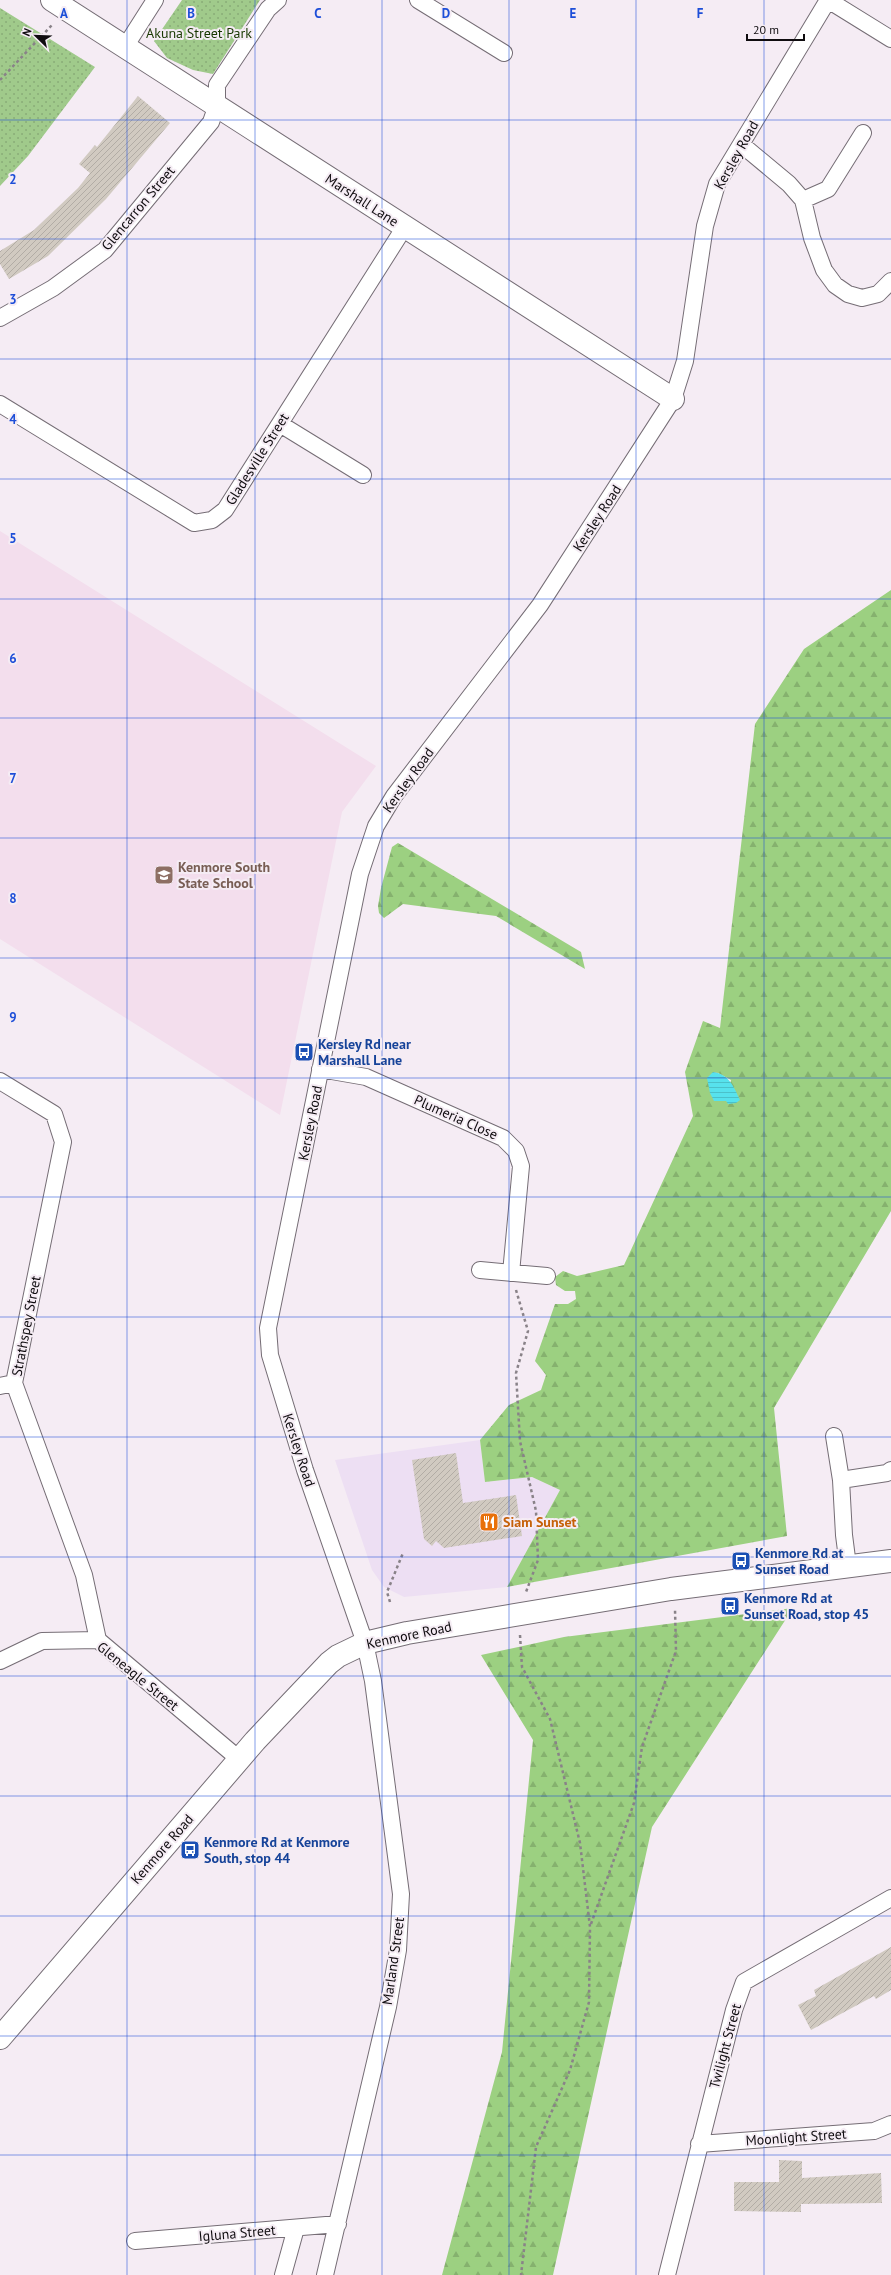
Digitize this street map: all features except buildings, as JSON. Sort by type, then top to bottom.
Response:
[{"type":"street","name":"Marshall Lane","points":[[52,0],[217,105],[404,228],[673,399]]},
{"type":"street","points":[[125,46],[155,0]]},
{"type":"street","points":[[217,105],[217,85],[268,9],[278,0]]},
{"type":"street","points":[[418,0],[504,53]]},
{"type":"street","points":[[828,0],[891,40]]},
{"type":"street","name":"Kersley Road","points":[[365,1643],[305,1470],[270,1355],[268,1328],[360,874],[376,826],[394,796],[540,605],[673,399],[685,360],[705,226],[717,184],[828,0]]},
{"type":"street","name":"Glencarron Street","points":[[0,318],[53,288],[104,250],[211,122],[217,105]]},
{"type":"street","points":[[803,200],[828,189],[863,132]]},
{"type":"street","points":[[741,144],[789,184],[803,200],[812,238],[824,270],[835,284],[848,294],[862,298],[878,294],[891,281]]},
{"type":"street","name":"Gladesville Street","points":[[0,404],[194,523],[212,520],[225,510],[404,228]]},
{"type":"street","points":[[280,424],[362,475]]},
{"type":"street","name":"Plumeria Close","points":[[320,1069],[366,1078],[504,1138],[516,1151],[521,1166],[512,1273]]},
{"type":"street","name":"Strathspey Street","points":[[0,1081],[54,1114],[62,1142],[7,1385],[84,1575],[98,1640]]},
{"type":"street","points":[[480,1270],[547,1276]]},
{"type":"street","points":[[834,1436],[841,1480],[844,1536],[848,1566]]},
{"type":"street","points":[[841,1480],[887,1473],[891,1470]]},
{"type":"street","name":"Kenmore Road","points":[[0,2038],[239,1759],[329,1663],[338,1656],[365,1643],[407,1633],[672,1589],[891,1561]]},
{"type":"street","name":"Gleneagle Street","points":[[0,1661],[42,1641],[98,1640],[239,1759]]},
{"type":"street","name":"Marland Street","points":[[325,2275],[388,2007],[398,1950],[401,1894],[373,1681],[365,1643]]},
{"type":"street","name":"Twilight Street","points":[[667,2275],[734,2010],[744,1982],[891,1898]]},
{"type":"street","name":"Moonlight Street","points":[[699,2144],[874,2131],[891,2124]]},
{"type":"street","name":"Igluna Street","points":[[136,2241],[338,2224]]},
{"type":"street","points":[[283,2275],[296,2228]]},
{"type":"path","points":[[0,80],[55,22]]},
{"type":"path","points":[[512,1273],[528,1331],[516,1373],[520,1441],[536,1511],[538,1560],[518,1614],[522,1667],[550,1718],[580,1843],[590,1927],[589,2002],[570,2070],[536,2147],[521,2275]]},
{"type":"path","points":[[390,1602],[387,1592],[403,1553]]},
{"type":"path","points":[[590,1927],[634,1803],[642,1747],[676,1651],[675,1608],[672,1589]]},
{"type":"shaded area","name":"Kenmore South State School","points":[[0,531],[376,766],[342,812],[280,1115],[0,939]]},
{"type":"shaded area","points":[[480,1440],[485,1482],[532,1477],[560,1490],[507,1587],[404,1597],[384,1587],[372,1570],[335,1460]]},
{"type":"green space","name":"Akuna Street Park","points":[[182,0],[260,0],[213,74],[193,70],[167,58],[154,41]]},
{"type":"green space","points":[[0,8],[95,67],[28,156],[0,186]]},
{"type":"green space","points":[[891,590],[891,1211],[774,1408],[787,1536],[507,1587],[560,1490],[532,1477],[485,1482],[480,1440],[509,1405],[541,1390],[546,1375],[535,1361],[555,1304],[568,1304],[576,1299],[575,1291],[565,1291],[556,1285],[555,1277],[563,1271],[577,1276],[624,1265],[693,1116],[685,1072],[703,1021],[720,1028],[755,724],[804,649]],"holes":[[[713,1072],[731,1080],[726,1101],[714,1101]]]},
{"type":"green space","points":[[398,843],[581,952],[585,969],[496,916],[403,904],[384,918],[379,913],[378,906],[381,888],[392,847]]},
{"type":"green space","points":[[793,1608],[652,1827],[553,2275],[442,2275],[502,2052],[533,1740],[481,1655],[564,1637]]},
{"type":"water","points":[[713,1072],[719,1073],[727,1078],[740,1100],[736,1103],[728,1104],[726,1101],[714,1101],[710,1093],[707,1078]]},
{"type":"place","name":"Kenmore South State School","points":[[164,875]]},
{"type":"place","name":"Kersley Rd near Marshall Lane","points":[[304,1052]]},
{"type":"place","name":"Siam Sunset","points":[[489,1522]]},
{"type":"place","name":"Kenmore Rd at Sunset Road","points":[[741,1561]]},
{"type":"place","name":"Kenmore Rd at Sunset Road, stop 45","points":[[730,1606]]},
{"type":"place","name":"Kenmore Rd at Kenmore South, stop 44","points":[[190,1850]]}]
